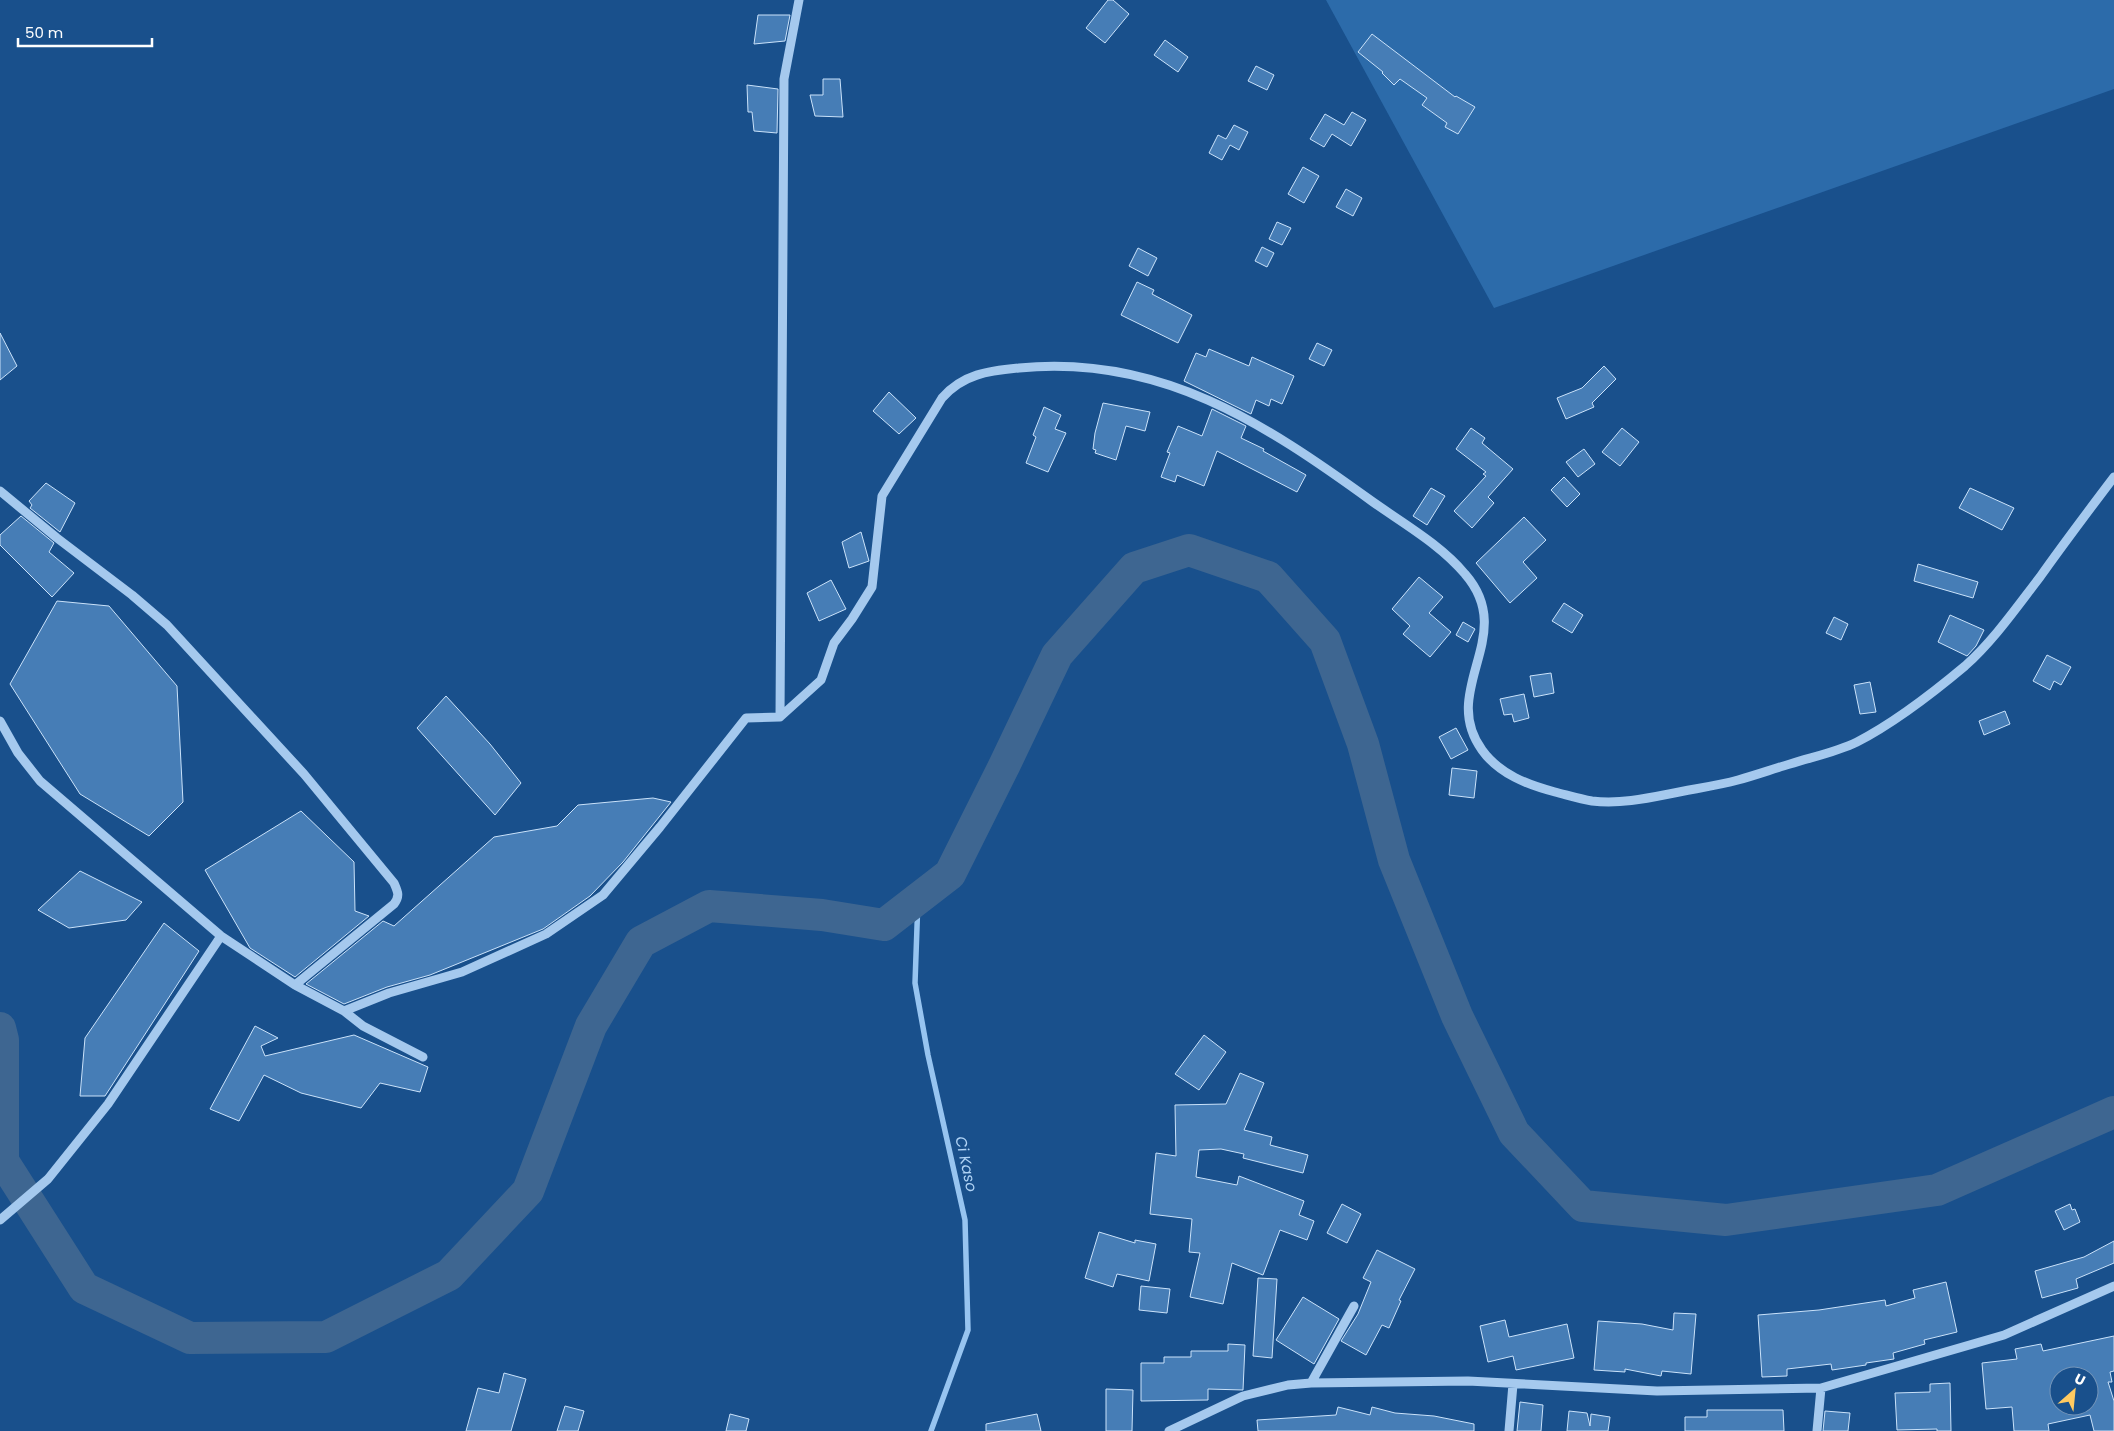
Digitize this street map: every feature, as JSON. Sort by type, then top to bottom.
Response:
[{"type":"street","points":[[780,717],[784,79],[799,0]]},
{"type":"street","points":[[344,1011],[389,993],[462,972],[546,934],[603,895],[660,827],[746,718],[780,717],[821,680],[834,643],[852,620],[872,588],[884,492],[947,392],[964,380],[991,371],[1039,366],[1086,367],[1144,376],[1193,393],[1235,412],[1279,436],[1335,474],[1442,552],[1466,574],[1477,591],[1484,609],[1485,632],[1467,698],[1467,712],[1470,726],[1482,751],[1502,770],[1528,786],[1592,801],[1626,802],[1736,781],[1855,743],[1900,715],[1964,667],[1994,637],[2114,476]]},
{"type":"street","points":[[0,491],[57,538],[138,599],[167,625],[304,774],[394,883],[398,892],[398,898],[394,904],[295,985]]},
{"type":"street","points":[[0,721],[18,753],[40,781],[221,936],[295,985],[344,1011],[363,1026],[423,1056]]},
{"type":"street","points":[[0,1220],[48,1179],[108,1104],[221,936]]},
{"type":"street","points":[[1169,1431],[1243,1396],[1288,1385],[1311,1383],[1468,1382],[1657,1391],[1820,1388],[2004,1335],[2114,1286]]},
{"type":"street","points":[[1311,1383],[1354,1306]]},
{"type":"street","points":[[1509,1431],[1513,1384]]},
{"type":"street","points":[[1817,1431],[1820,1388]]},
{"type":"shaded area","points":[[1326,0],[2114,0],[2114,89],[1494,308]]},
{"type":"building","points":[[1108,0],[1113,0],[1129,14],[1105,43],[1086,28]]},
{"type":"building","points":[[758,15],[790,15],[785,41],[754,44]]},
{"type":"building","points":[[1372,34],[1455,97],[1475,107],[1458,134],[1445,127],[1447,123],[1422,105],[1427,98],[1400,79],[1394,85],[1383,72],[1358,52]]},
{"type":"building","points":[[1165,40],[1188,57],[1178,72],[1154,55]]},
{"type":"building","points":[[1256,66],[1274,75],[1267,90],[1248,81]]},
{"type":"building","points":[[823,79],[840,79],[843,117],[815,116],[810,95],[823,95]]},
{"type":"building","points":[[747,85],[778,89],[777,133],[754,131],[752,112],[748,112]]},
{"type":"building","points":[[1352,112],[1366,120],[1351,146],[1332,134],[1324,147],[1310,139],[1325,114],[1344,125]]},
{"type":"building","points":[[1234,125],[1248,132],[1239,150],[1230,145],[1222,160],[1209,153],[1218,135],[1226,139]]},
{"type":"building","points":[[1303,167],[1319,176],[1304,203],[1288,194]]},
{"type":"building","points":[[1346,189],[1362,198],[1353,216],[1336,207]]},
{"type":"building","points":[[1277,222],[1291,228],[1282,245],[1269,239]]},
{"type":"building","points":[[1262,247],[1274,253],[1267,267],[1255,261]]},
{"type":"building","points":[[1138,248],[1157,258],[1148,276],[1129,266]]},
{"type":"building","points":[[1137,282],[1154,290],[1152,294],[1192,315],[1178,343],[1121,315]]},
{"type":"building","points":[[0,333],[17,366],[0,380]]},
{"type":"building","points":[[1317,343],[1332,350],[1324,366],[1309,359]]},
{"type":"building","points":[[1209,349],[1249,366],[1252,357],[1294,376],[1282,404],[1271,399],[1269,406],[1256,400],[1251,414],[1184,381],[1196,353],[1206,357]]},
{"type":"building","points":[[1604,366],[1616,379],[1592,403],[1594,407],[1566,419],[1557,398],[1582,388]]},
{"type":"building","points":[[889,392],[916,418],[899,434],[873,411]]},
{"type":"building","points":[[1103,403],[1150,412],[1145,431],[1126,426],[1116,460],[1095,453],[1096,450],[1093,449]]},
{"type":"building","points":[[1044,407],[1061,415],[1055,429],[1066,433],[1048,472],[1026,463],[1036,437],[1033,435]]},
{"type":"building","points":[[1212,409],[1246,426],[1241,438],[1264,449],[1263,451],[1306,475],[1297,492],[1217,451],[1204,486],[1177,475],[1175,482],[1161,477],[1170,453],[1167,452],[1178,426],[1202,436]]},
{"type":"building","points":[[1471,428],[1485,438],[1482,443],[1513,469],[1488,497],[1494,503],[1472,528],[1454,511],[1486,476],[1483,474],[1486,472],[1456,449]]},
{"type":"building","points":[[1622,428],[1639,442],[1620,466],[1602,452]]},
{"type":"building","points":[[1584,449],[1595,464],[1578,477],[1566,462]]},
{"type":"building","points":[[1564,477],[1580,494],[1567,507],[1551,490]]},
{"type":"building","points":[[46,483],[75,503],[60,532],[30,508],[32,505],[29,501]]},
{"type":"building","points":[[1431,488],[1445,496],[1427,525],[1413,516]]},
{"type":"building","points":[[1970,488],[2014,508],[2002,530],[1959,508]]},
{"type":"building","points":[[21,516],[54,543],[49,552],[74,573],[52,597],[0,545],[0,535]]},
{"type":"building","points":[[1524,517],[1546,540],[1523,562],[1537,578],[1510,603],[1476,563]]},
{"type":"building","points":[[861,532],[869,561],[849,568],[842,542]]},
{"type":"building","points":[[1918,564],[1978,582],[1973,598],[1914,581]]},
{"type":"building","points":[[1419,577],[1443,597],[1429,613],[1451,632],[1430,657],[1403,634],[1410,626],[1392,609]]},
{"type":"building","points":[[831,580],[846,609],[819,621],[807,593]]},
{"type":"building","points":[[57,601],[109,606],[177,686],[183,802],[149,836],[80,794],[10,684]]},
{"type":"building","points":[[1564,603],[1583,615],[1572,633],[1552,621]]},
{"type":"building","points":[[1950,615],[1984,630],[1976,646],[1967,656],[1938,642]]},
{"type":"building","points":[[1834,617],[1848,624],[1841,640],[1826,633]]},
{"type":"building","points":[[1463,622],[1475,629],[1468,642],[1456,635]]},
{"type":"building","points":[[2047,655],[2071,667],[2061,685],[2054,681],[2050,690],[2033,681]]},
{"type":"building","points":[[1551,673],[1554,693],[1534,697],[1530,676]]},
{"type":"building","points":[[1870,682],[1876,712],[1860,714],[1854,685]]},
{"type":"building","points":[[1524,694],[1529,718],[1514,722],[1512,714],[1504,715],[1500,699]]},
{"type":"building","points":[[446,696],[490,744],[521,783],[495,815],[417,728]]},
{"type":"building","points":[[2005,711],[2010,724],[1984,735],[1979,721]]},
{"type":"building","points":[[1456,728],[1468,750],[1451,759],[1439,737]]},
{"type":"building","points":[[1452,768],[1477,771],[1474,798],[1449,795]]},
{"type":"building","points":[[653,798],[671,802],[623,862],[590,896],[543,929],[430,975],[387,987],[344,1004],[306,984],[383,921],[394,926],[494,837],[557,826],[578,805]]},
{"type":"building","points":[[301,811],[354,862],[355,911],[369,916],[295,977],[250,948],[205,870]]},
{"type":"building","points":[[80,871],[142,902],[126,920],[69,928],[38,910]]},
{"type":"building","points":[[164,923],[199,951],[105,1096],[80,1096],[85,1038]]},
{"type":"building","points":[[255,1026],[278,1038],[261,1046],[265,1056],[354,1035],[428,1067],[420,1092],[380,1083],[361,1108],[301,1093],[264,1075],[239,1121],[210,1109]]},
{"type":"building","points":[[1204,1035],[1226,1052],[1199,1090],[1175,1074]]},
{"type":"building","points":[[1240,1073],[1264,1083],[1244,1130],[1272,1137],[1270,1145],[1308,1155],[1303,1173],[1243,1158],[1244,1154],[1221,1149],[1199,1150],[1196,1177],[1237,1185],[1239,1176],[1304,1201],[1299,1215],[1314,1221],[1307,1240],[1280,1230],[1263,1275],[1232,1263],[1223,1304],[1190,1297],[1200,1253],[1189,1252],[1192,1219],[1150,1214],[1156,1153],[1176,1156],[1175,1105],[1226,1104]]},
{"type":"building","points":[[1342,1204],[1361,1214],[1347,1243],[1327,1233]]},
{"type":"building","points":[[2070,1204],[2072,1210],[2075,1209],[2080,1222],[2064,1230],[2055,1211]]},
{"type":"building","points":[[1099,1232],[1135,1243],[1135,1240],[1156,1244],[1149,1281],[1117,1274],[1113,1287],[1085,1278]]},
{"type":"building","points":[[2114,1241],[2114,1263],[2076,1279],[2078,1288],[2042,1298],[2035,1271],[2084,1257]]},
{"type":"building","points":[[1377,1250],[1415,1269],[1399,1300],[1401,1301],[1389,1328],[1382,1325],[1366,1355],[1341,1341],[1358,1314],[1371,1282],[1363,1278]]},
{"type":"building","points":[[1258,1278],[1277,1279],[1272,1358],[1253,1356]]},
{"type":"building","points":[[1946,1282],[1957,1332],[1924,1340],[1925,1344],[1893,1353],[1894,1359],[1832,1370],[1831,1364],[1787,1369],[1787,1376],[1762,1377],[1758,1315],[1819,1310],[1885,1300],[1886,1306],[1915,1298],[1913,1290]]},
{"type":"building","points":[[1141,1286],[1170,1289],[1167,1313],[1139,1310]]},
{"type":"building","points":[[1303,1297],[1339,1319],[1314,1364],[1276,1340]]},
{"type":"building","points":[[1674,1313],[1696,1314],[1691,1374],[1662,1371],[1661,1376],[1625,1369],[1625,1372],[1594,1370],[1598,1321],[1642,1324],[1673,1330]]},
{"type":"building","points":[[1505,1320],[1509,1337],[1567,1324],[1574,1358],[1516,1370],[1513,1356],[1488,1362],[1480,1326]]},
{"type":"building","points":[[2114,1336],[2114,1371],[2110,1372],[2112,1382],[2108,1382],[2114,1401],[2114,1431],[2094,1431],[2090,1416],[2099,1416],[2099,1366],[2049,1366],[2049,1416],[2085,1416],[2048,1424],[2049,1431],[2014,1431],[2012,1407],[1986,1409],[1982,1363],[2017,1359],[2015,1349],[2041,1344],[2043,1351]]},
{"type":"building","points":[[1228,1344],[1245,1345],[1243,1390],[1208,1389],[1208,1400],[1141,1401],[1141,1363],[1164,1363],[1164,1357],[1191,1357],[1191,1351],[1228,1351]]},
{"type":"building","points":[[504,1373],[526,1379],[511,1431],[466,1431],[478,1388],[499,1393]]},
{"type":"building","points":[[1950,1383],[1951,1431],[1937,1431],[1937,1429],[1897,1430],[1895,1393],[1930,1392],[1930,1384]]},
{"type":"building","points":[[1106,1389],[1133,1390],[1132,1431],[1106,1431]]},
{"type":"building","points":[[1520,1402],[1543,1405],[1541,1431],[1517,1431]]},
{"type":"building","points":[[565,1406],[584,1411],[578,1431],[557,1431]]},
{"type":"building","points":[[1338,1407],[1370,1415],[1372,1407],[1395,1413],[1434,1416],[1474,1424],[1474,1431],[1258,1431],[1257,1420],[1336,1415]]},
{"type":"building","points":[[1707,1410],[1783,1410],[1784,1431],[1685,1431],[1685,1417],[1707,1417]]},
{"type":"building","points":[[1569,1411],[1587,1413],[1590,1426],[1591,1414],[1610,1417],[1608,1431],[1567,1431]]},
{"type":"building","points":[[1825,1411],[1850,1413],[1848,1431],[1823,1431]]},
{"type":"building","points":[[730,1414],[749,1419],[746,1431],[726,1431]]},
{"type":"building","points":[[1037,1414],[1041,1431],[986,1431],[986,1424]]},
{"type":"waterway","points":[[0,1028],[3,1040],[3,1161],[84,1288],[190,1338],[326,1337],[449,1275],[528,1191],[591,1026],[641,942],[709,906],[822,915],[884,925],[950,874],[1057,655],[1134,568],[1189,550],[1268,577],[1325,641],[1363,744],[1394,860],[1457,1016],[1514,1133],[1583,1206],[1726,1220],[1937,1190],[2114,1112]]},
{"type":"waterway","name":"Ci Kaso","points":[[918,899],[915,983],[928,1055],[965,1220],[968,1330],[931,1431]]}]
